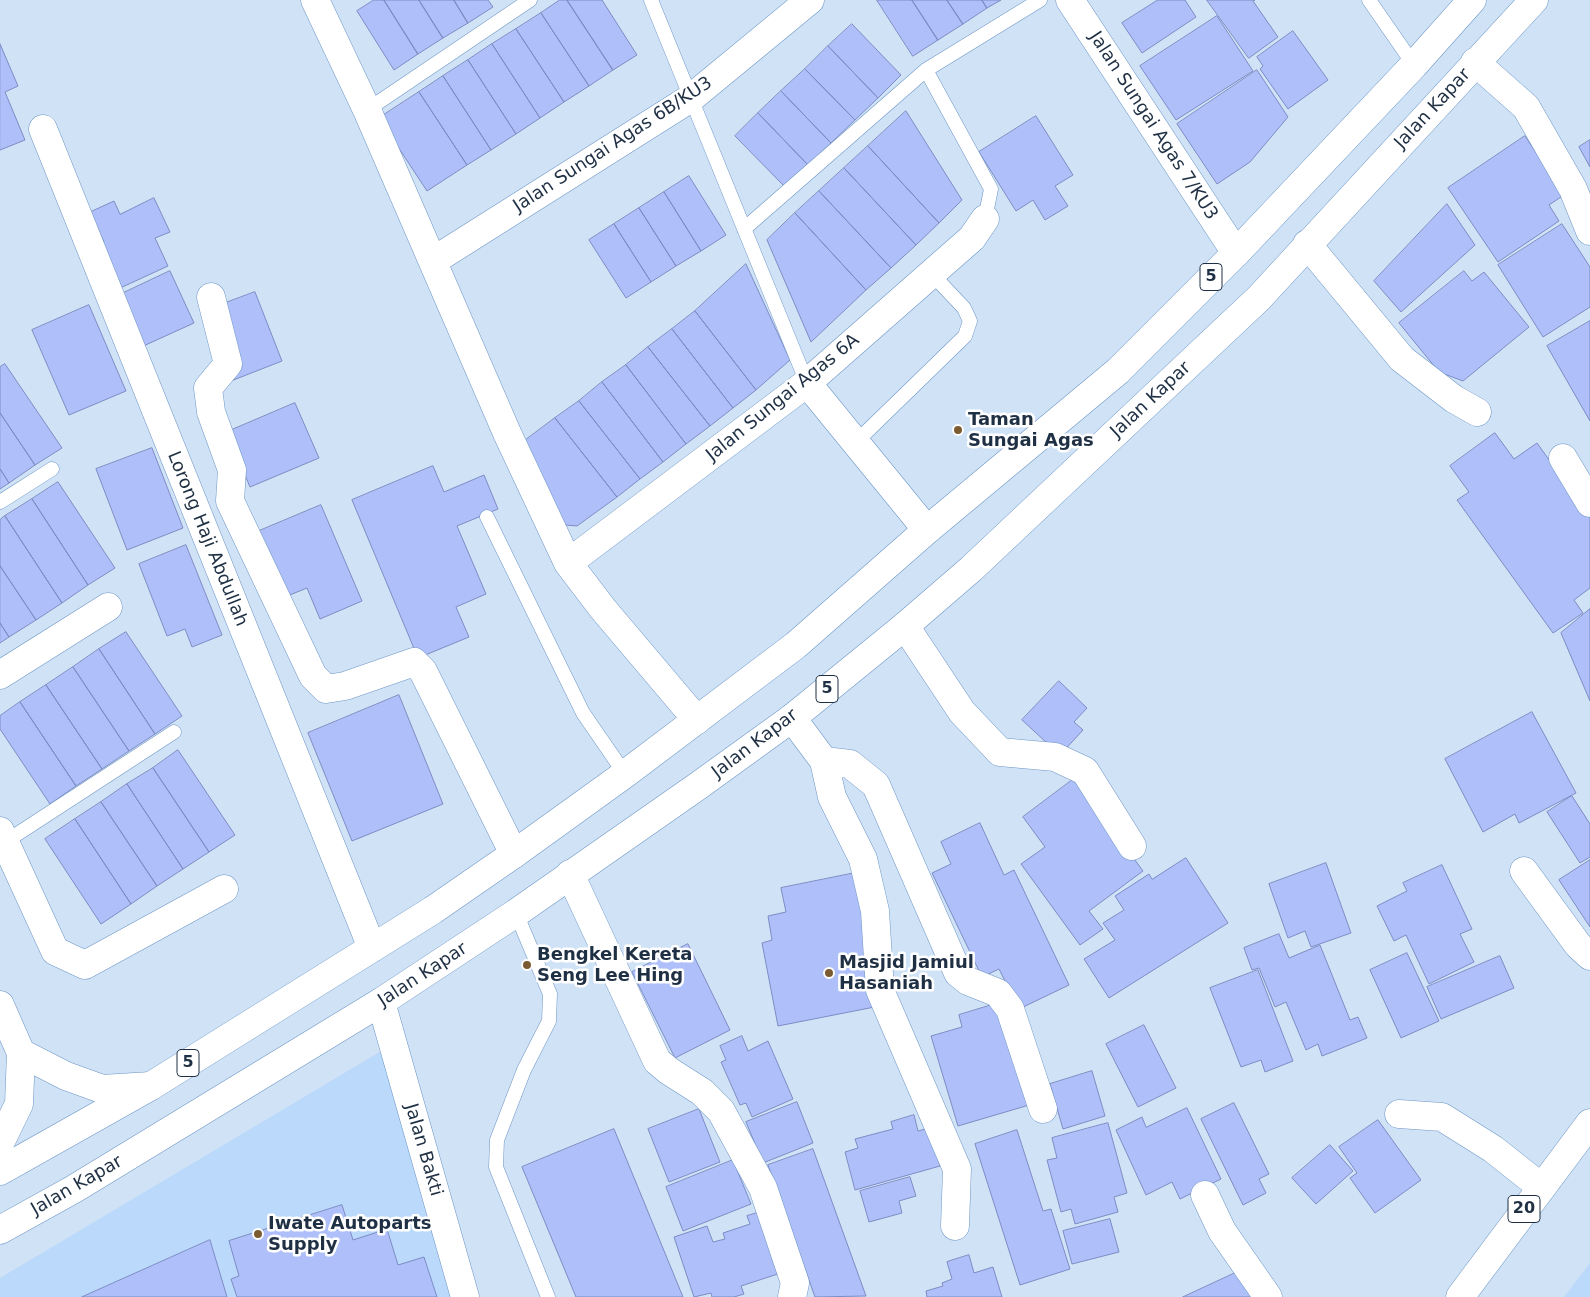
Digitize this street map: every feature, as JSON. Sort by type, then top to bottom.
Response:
[{"type":"main road","points":[[314,0],[367,110],[507,433],[568,563],[603,609],[697,720]]},
{"type":"main road","name":"Jalan Sungai Agas 6B/KU3","points":[[433,261],[691,98],[810,0]]},
{"type":"main road","name":"Jalan Sungai Agas 7/KU3","points":[[1070,0],[1236,253]]},
{"type":"main road","name":"5","points":[[0,1171],[151,1086],[433,910],[625,774],[796,645],[927,530],[1118,371],[1236,253],[1414,65],[1472,0]]},
{"type":"main road","name":"Jalan Kapar","points":[[0,1230],[74,1189],[381,1002],[516,913],[792,718],[905,626],[971,569],[1259,298],[1534,0]]},
{"type":"main road","points":[[1475,62],[1526,107],[1573,189],[1590,231]]},
{"type":"main road","name":"Lorong Haji Abdullah","points":[[43,129],[372,948]]},
{"type":"main road","name":"Jalan Sungai Agas 6A","points":[[568,563],[807,383],[972,238],[986,219]]},
{"type":"main road","points":[[1307,244],[1402,359],[1454,399],[1477,412]]},
{"type":"main road","points":[[211,297],[228,364],[208,388],[211,412],[232,470],[230,501],[313,676],[326,689],[345,686],[414,662],[423,671],[514,854]]},
{"type":"main road","points":[[807,383],[927,530]]},
{"type":"main road","points":[[1563,458],[1590,503]]},
{"type":"main road","points":[[0,674],[108,607]]},
{"type":"main road","points":[[905,626],[962,712],[1000,752],[1055,756],[1085,771],[1132,846]]},
{"type":"main road","points":[[792,718],[824,760],[832,798],[863,859],[875,911],[880,990],[957,1169],[955,1226]]},
{"type":"main road","points":[[824,760],[850,764],[876,785],[958,973],[968,981],[998,993],[1010,1009],[1043,1109]]},
{"type":"main road","points":[[3,836],[55,951],[85,965],[224,889]]},
{"type":"main road","points":[[1524,871],[1578,945],[1590,956]]},
{"type":"main road","points":[[570,874],[657,1061],[702,1092],[722,1112],[763,1188],[795,1283],[792,1297]]},
{"type":"main road","name":"Jalan Bakti","points":[[381,1002],[465,1297]]},
{"type":"main road","points":[[0,1005],[21,1053],[19,1104],[0,1144]]},
{"type":"main road","points":[[21,1053],[66,1076],[102,1089],[151,1086]]},
{"type":"main road","points":[[1399,1114],[1442,1117],[1493,1149],[1541,1187]]},
{"type":"main road","name":"20","points":[[1460,1297],[1590,1123]]},
{"type":"main road","points":[[1205,1195],[1222,1230],[1268,1297]]},
{"type":"lane","points":[[367,110],[530,0]]},
{"type":"lane","points":[[651,0],[807,383]]},
{"type":"lane","points":[[744,229],[926,70],[1040,0]]},
{"type":"lane","points":[[1369,0],[1414,65]]},
{"type":"lane","points":[[926,70],[991,189],[986,219]]},
{"type":"lane","points":[[856,442],[965,336],[970,321],[964,308],[931,273]]},
{"type":"lane","points":[[0,502],[52,469]]},
{"type":"lane","points":[[487,517],[583,713],[625,774]]},
{"type":"lane","points":[[3,836],[174,732]]},
{"type":"lane","points":[[516,913],[550,994],[549,1022],[524,1070],[497,1140],[496,1167],[548,1297]]},
{"type":"shaded area","points":[[383,1050],[454,1297],[0,1297],[0,1278]]},
{"type":"shaded area","points":[[1590,1263],[1590,1297],[1564,1297]]},
{"type":"building","points":[[374,0],[384,0],[418,54],[394,70],[357,11]]},
{"type":"building","points":[[384,0],[419,0],[443,38],[418,54]]},
{"type":"building","points":[[419,0],[454,0],[468,23],[443,38]]},
{"type":"building","points":[[454,0],[488,0],[493,7],[468,23]]},
{"type":"building","points":[[560,0],[567,0],[613,70],[589,86],[541,13]]},
{"type":"building","points":[[567,0],[602,0],[637,55],[613,70]]},
{"type":"building","points":[[877,0],[912,0],[938,40],[913,56]]},
{"type":"building","points":[[912,0],[947,0],[963,24],[938,40]]},
{"type":"building","points":[[947,0],[982,0],[987,8],[963,24]]},
{"type":"building","points":[[982,0],[1001,0],[987,8]]},
{"type":"building","points":[[1158,0],[1185,0],[1196,17],[1142,53],[1122,23]]},
{"type":"building","points":[[1207,0],[1255,0],[1253,1],[1278,37],[1249,58]]},
{"type":"building","points":[[541,13],[589,86],[564,102],[516,29]]},
{"type":"building","points":[[1217,16],[1253,71],[1176,120],[1140,66]]},
{"type":"building","points":[[852,24],[901,75],[878,98],[828,46]]},
{"type":"building","points":[[516,29],[564,102],[540,118],[492,44]]},
{"type":"building","points":[[1293,31],[1328,80],[1288,109],[1260,69],[1263,66],[1257,57]]},
{"type":"building","points":[[0,44],[18,86],[5,92],[25,140],[0,150]]},
{"type":"building","points":[[492,44],[540,118],[516,134],[468,60]]},
{"type":"building","points":[[828,46],[878,98],[855,120],[805,69]]},
{"type":"building","points":[[468,60],[516,134],[491,150],[443,76]]},
{"type":"building","points":[[805,69],[855,120],[831,143],[781,91]]},
{"type":"building","points":[[1257,70],[1288,117],[1250,162],[1217,184],[1177,124]]},
{"type":"building","points":[[443,76],[491,150],[467,165],[419,92]]},
{"type":"building","points":[[781,91],[831,143],[808,165],[758,113]]},
{"type":"building","points":[[419,92],[467,165],[427,191],[379,118]]},
{"type":"building","points":[[906,111],[962,200],[939,223],[868,146]]},
{"type":"building","points":[[758,113],[808,165],[785,187],[735,136]]},
{"type":"building","points":[[1036,116],[1073,175],[1055,186],[1068,206],[1045,220],[1033,200],[1016,211],[979,152]]},
{"type":"building","points":[[1525,136],[1564,195],[1549,205],[1559,221],[1498,262],[1448,188]]},
{"type":"building","points":[[1590,140],[1590,167],[1579,147]]},
{"type":"building","points":[[868,146],[939,223],[916,245],[844,168]]},
{"type":"building","points":[[844,168],[916,245],[891,268],[819,191]]},
{"type":"building","points":[[689,176],[726,235],[701,251],[664,192]]},
{"type":"building","points":[[819,191],[891,268],[866,290],[795,213]]},
{"type":"building","points":[[664,192],[701,251],[676,266],[639,208]]},
{"type":"building","points":[[154,198],[170,232],[155,238],[168,266],[118,289],[98,245],[104,242],[90,212],[114,201],[120,214]]},
{"type":"building","points":[[1447,204],[1475,245],[1401,312],[1374,281]]},
{"type":"building","points":[[639,208],[676,266],[651,282],[614,224]]},
{"type":"building","points":[[795,213],[866,290],[811,342],[767,240]]},
{"type":"building","points":[[614,224],[651,282],[626,298],[589,240]]},
{"type":"building","points":[[1562,224],[1590,267],[1590,307],[1543,337],[1498,265]]},
{"type":"building","points":[[746,264],[790,360],[756,390],[695,311]]},
{"type":"building","points":[[170,271],[194,323],[139,348],[115,297]]},
{"type":"building","points":[[1464,271],[1472,281],[1484,272],[1529,327],[1463,381],[1439,372],[1399,323]]},
{"type":"building","points":[[255,292],[282,361],[231,381],[204,311]]},
{"type":"building","points":[[89,305],[126,391],[69,415],[32,330]]},
{"type":"building","points":[[695,311],[756,390],[733,408],[672,329]]},
{"type":"building","points":[[1590,321],[1590,421],[1547,346]]},
{"type":"building","points":[[672,329],[733,408],[710,426],[648,347]]},
{"type":"building","points":[[648,347],[710,426],[686,444],[626,365]]},
{"type":"building","points":[[5,364],[62,448],[35,465],[0,413],[0,367]]},
{"type":"building","points":[[626,365],[686,444],[663,462],[602,382]]},
{"type":"building","points":[[602,382],[663,462],[640,479],[579,401]]},
{"type":"building","points":[[579,401],[640,479],[617,497],[555,418]]},
{"type":"building","points":[[295,403],[319,458],[250,487],[227,432]]},
{"type":"building","points":[[0,413],[35,465],[9,483],[0,469]]},
{"type":"building","points":[[555,418],[617,497],[577,526],[554,524],[519,445]]},
{"type":"building","points":[[1495,433],[1514,459],[1537,443],[1590,517],[1590,588],[1574,600],[1583,613],[1553,633],[1457,500],[1469,492],[1450,466]]},
{"type":"building","points":[[152,448],[183,528],[127,550],[96,469]]},
{"type":"building","points":[[433,466],[444,492],[484,475],[498,509],[457,526],[486,594],[456,607],[469,637],[418,658],[352,500]]},
{"type":"building","points":[[0,469],[9,483],[0,489]]},
{"type":"building","points":[[58,482],[115,568],[88,585],[32,499]]},
{"type":"building","points":[[32,499],[88,585],[62,603],[5,516]]},
{"type":"building","points":[[321,505],[362,601],[320,619],[307,588],[280,599],[252,534]]},
{"type":"building","points":[[5,516],[62,603],[36,620],[0,566],[0,520]]},
{"type":"building","points":[[186,545],[222,635],[192,647],[185,629],[167,636],[139,564]]},
{"type":"building","points":[[0,566],[36,620],[9,637],[0,623]]},
{"type":"building","points":[[1590,609],[1590,701],[1561,633]]},
{"type":"building","points":[[0,623],[9,637],[0,643]]},
{"type":"building","points":[[126,632],[182,716],[155,734],[99,649]]},
{"type":"building","points":[[99,649],[155,734],[129,751],[73,667]]},
{"type":"building","points":[[73,667],[129,751],[102,769],[46,685]]},
{"type":"building","points":[[1059,681],[1087,708],[1074,722],[1083,730],[1060,755],[1022,720]]},
{"type":"building","points":[[46,685],[102,769],[76,786],[20,702]]},
{"type":"building","points":[[399,695],[443,804],[352,841],[308,733]]},
{"type":"building","points":[[20,702],[76,786],[50,804],[0,729],[0,716]]},
{"type":"building","points":[[1532,712],[1576,793],[1519,823],[1515,814],[1483,832],[1445,759]]},
{"type":"building","points":[[178,750],[235,835],[209,852],[153,768]]},
{"type":"building","points":[[153,768],[209,852],[183,869],[127,784]]},
{"type":"building","points":[[1075,778],[1143,871],[1089,911],[1103,929],[1080,945],[1021,864],[1045,847],[1023,817]]},
{"type":"building","points":[[127,784],[183,869],[157,886],[101,802]]},
{"type":"building","points":[[1572,796],[1590,824],[1590,857],[1580,863],[1547,812]]},
{"type":"building","points":[[101,802],[157,886],[131,904],[75,819]]},
{"type":"building","points":[[75,819],[131,904],[101,924],[45,839]]},
{"type":"building","points":[[980,823],[1004,875],[1014,870],[1069,985],[1019,1009],[999,969],[982,977],[932,873],[951,864],[941,842]]},
{"type":"building","points":[[1186,858],[1228,923],[1109,998],[1084,959],[1115,940],[1103,923],[1124,910],[1115,896],[1149,874],[1152,879]]},
{"type":"building","points":[[1590,860],[1590,927],[1559,880]]},
{"type":"building","points":[[1326,863],[1351,933],[1311,947],[1305,931],[1288,938],[1269,884]]},
{"type":"building","points":[[1442,865],[1472,929],[1460,934],[1474,962],[1429,984],[1406,935],[1394,941],[1377,906],[1407,891],[1403,883]]},
{"type":"building","name":"Masjid Jamiul Hasaniah","points":[[870,870],[895,1003],[778,1026],[762,943],[772,940],[768,916],[786,912],[781,888]]},
{"type":"building","points":[[1279,934],[1289,958],[1320,945],[1350,1020],[1358,1017],[1367,1038],[1322,1056],[1318,1044],[1306,1050],[1286,1002],[1275,1007],[1259,968],[1252,970],[1244,948]]},
{"type":"building","points":[[688,944],[730,1030],[675,1058],[632,972]]},
{"type":"building","points":[[1407,953],[1439,1021],[1401,1038],[1370,970]]},
{"type":"building","points":[[1500,956],[1514,988],[1441,1019],[1427,987]]},
{"type":"building","points":[[1258,970],[1293,1061],[1265,1072],[1261,1060],[1241,1067],[1210,988]]},
{"type":"building","points":[[1005,1001],[1036,1103],[958,1126],[931,1036],[962,1027],[959,1015]]},
{"type":"building","points":[[1144,1025],[1176,1088],[1138,1107],[1106,1044]]},
{"type":"building","points":[[742,1036],[748,1051],[768,1041],[793,1099],[752,1117],[746,1103],[740,1105],[721,1062],[726,1060],[720,1046]]},
{"type":"building","points":[[1092,1071],[1105,1116],[1063,1129],[1050,1084]]},
{"type":"building","points":[[797,1102],[813,1143],[763,1163],[746,1122]]},
{"type":"building","points":[[1234,1103],[1269,1174],[1259,1179],[1266,1193],[1243,1205],[1201,1119]]},
{"type":"building","points":[[1187,1108],[1221,1179],[1180,1199],[1172,1182],[1146,1195],[1116,1130],[1142,1117],[1146,1127]]},
{"type":"building","points":[[699,1109],[720,1162],[669,1182],[648,1129]]},
{"type":"building","points":[[914,1115],[918,1131],[929,1128],[940,1166],[855,1190],[845,1152],[858,1148],[855,1139],[893,1129],[891,1122]]},
{"type":"building","points":[[1378,1120],[1421,1180],[1375,1213],[1350,1178],[1357,1173],[1339,1147]]},
{"type":"building","points":[[1108,1123],[1127,1193],[1114,1197],[1118,1212],[1075,1224],[1071,1209],[1061,1212],[1047,1160],[1057,1158],[1052,1138]]},
{"type":"building","points":[[614,1129],[683,1297],[576,1297],[522,1167]]},
{"type":"building","points":[[1017,1130],[1043,1211],[1051,1209],[1070,1269],[1020,1285],[975,1144]]},
{"type":"building","points":[[1330,1145],[1353,1171],[1316,1204],[1292,1178]]},
{"type":"building","points":[[813,1149],[866,1296],[815,1297],[768,1165]]},
{"type":"building","points":[[733,1160],[751,1204],[683,1231],[666,1187]]},
{"type":"building","points":[[910,1177],[916,1196],[899,1201],[902,1213],[869,1222],[860,1191]]},
{"type":"building","points":[[342,1205],[353,1240],[387,1229],[398,1265],[424,1257],[437,1297],[237,1297],[231,1279],[239,1276],[229,1241]]},
{"type":"building","points":[[767,1210],[787,1271],[741,1286],[744,1294],[734,1297],[712,1297],[711,1293],[694,1297],[674,1237],[707,1226],[713,1242],[725,1239],[723,1233],[750,1224],[747,1216]]},
{"type":"building","points":[[1110,1219],[1119,1252],[1072,1264],[1063,1231]]},
{"type":"building","points":[[210,1240],[227,1297],[82,1297]]},
{"type":"building","points":[[969,1255],[974,1273],[993,1267],[1002,1297],[927,1297],[926,1291],[943,1286],[942,1283],[952,1279],[947,1262]]},
{"type":"building","points":[[1246,1268],[1259,1297],[1183,1297]]},
{"type":"place","name":"Taman Sungai Agas","points":[[958,430]]},
{"type":"place","name":"Bengkel Kereta Seng Lee Hing","points":[[527,965]]},
{"type":"place","name":"Masjid Jamiul Hasaniah","points":[[829,973]]},
{"type":"place","name":"Iwate Autoparts Supply","points":[[258,1234]]}]
